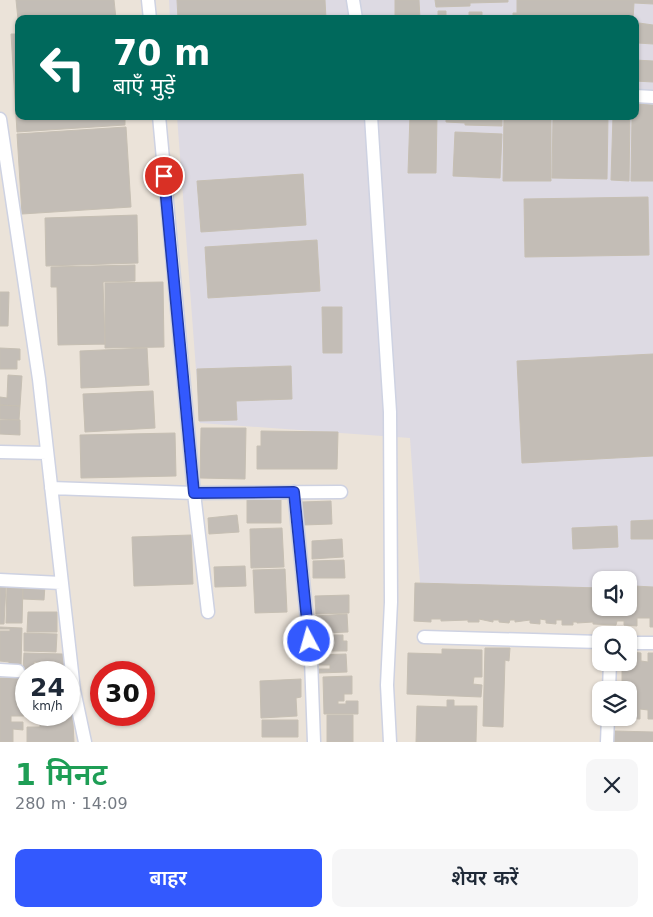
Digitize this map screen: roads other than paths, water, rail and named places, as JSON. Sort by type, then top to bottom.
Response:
[{"type":"street","points":[[148,0],[150,15]]},
{"type":"street","points":[[353,0],[355,15]]},
{"type":"street","points":[[639,96],[653,96]]},
{"type":"street","points":[[0,119],[6,201],[39,379],[74,690],[85,742]]},
{"type":"street","points":[[159,120],[194,493],[208,612]]},
{"type":"street","points":[[371,120],[390,412],[391,602],[387,685],[390,742]]},
{"type":"street","points":[[0,452],[48,453]]},
{"type":"street","points":[[51,488],[194,493],[341,492]]},
{"type":"street","points":[[294,492],[311,659],[314,742]]},
{"type":"street","points":[[0,580],[61,583]]},
{"type":"street","points":[[424,637],[592,642]]},
{"type":"street","points":[[637,643],[653,643]]},
{"type":"street","points":[[0,670],[15,671]]},
{"type":"street","points":[[607,742],[608,726]]}]
